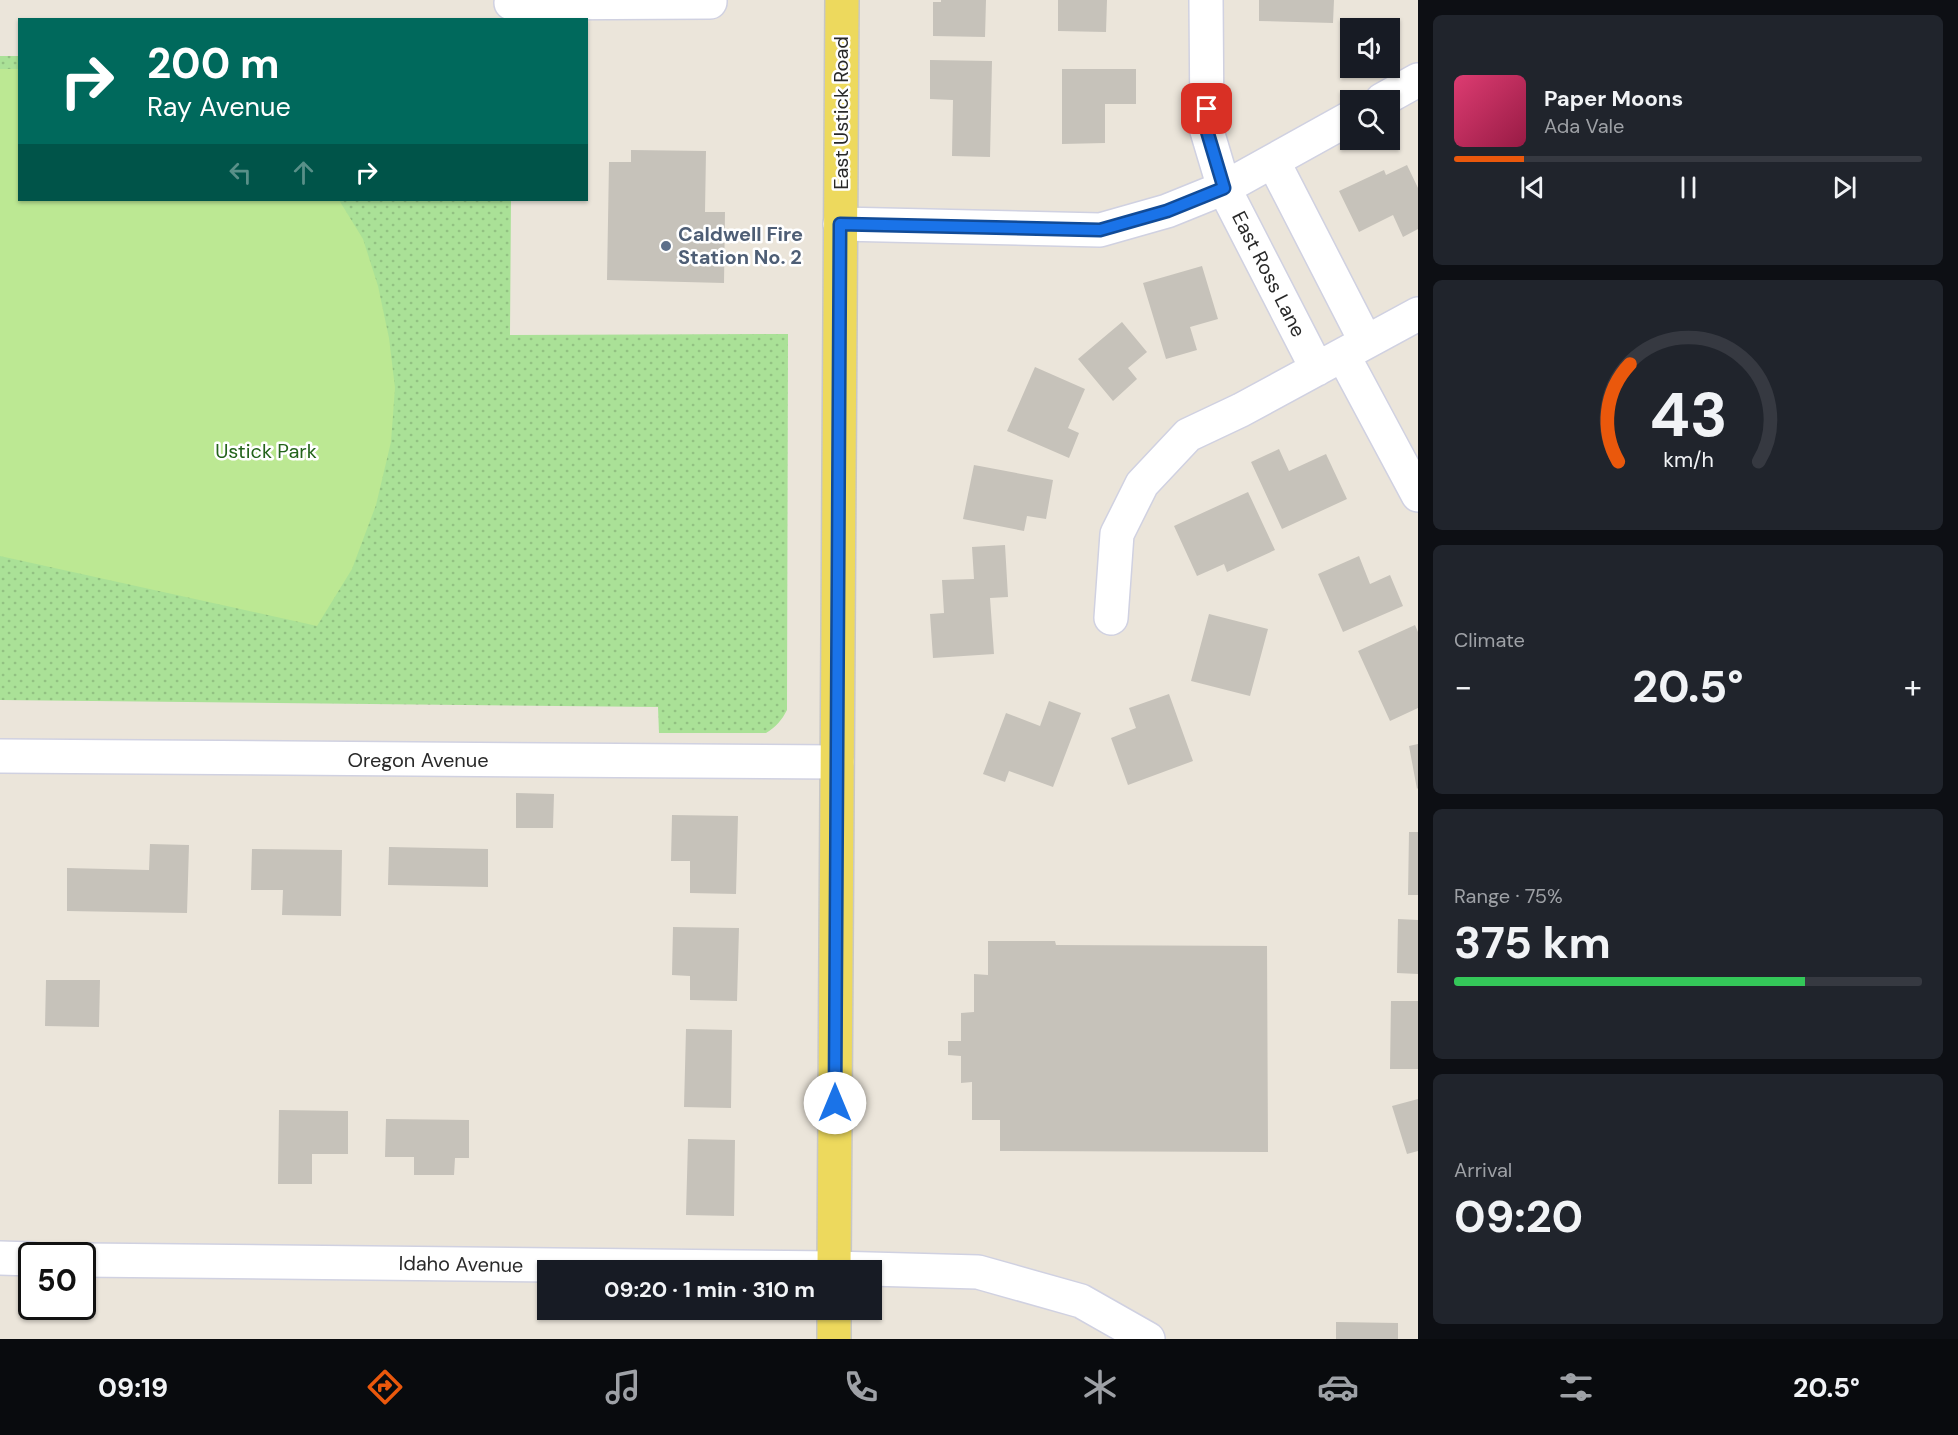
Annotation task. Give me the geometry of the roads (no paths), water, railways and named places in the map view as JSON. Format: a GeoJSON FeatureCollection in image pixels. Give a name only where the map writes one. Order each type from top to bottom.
{"type":"FeatureCollection","features":[{"type":"Feature","properties":{"kind":"main road","name":"East Ustick Road"},"geometry":{"type":"LineString","coordinates":[[834,1260],[842,0]]}},
{"type":"Feature","properties":{"kind":"main road"},"geometry":{"type":"LineString","coordinates":[[834,1320],[834,1339]]}},
{"type":"Feature","properties":{"kind":"street"},"geometry":{"type":"LineString","coordinates":[[511,3],[710,2],[710,0]]}},
{"type":"Feature","properties":{"kind":"street","name":"East Ross Lane"},"geometry":{"type":"LineString","coordinates":[[1206,0],[1207,131],[1224,188],[1340,356],[1418,495]]}},
{"type":"Feature","properties":{"kind":"street"},"geometry":{"type":"LineString","coordinates":[[1400,90],[1418,80]]}},
{"type":"Feature","properties":{"kind":"street"},"geometry":{"type":"LineString","coordinates":[[840,224],[1100,230],[1167,211],[1224,188],[1340,124]]}},
{"type":"Feature","properties":{"kind":"street","name":"East Ross Lane"},"geometry":{"type":"LineString","coordinates":[[1273,161],[1340,356]]}},
{"type":"Feature","properties":{"kind":"street"},"geometry":{"type":"LineString","coordinates":[[1111,618],[1117,534],[1142,484],[1188,435],[1241,410],[1418,314]]}},
{"type":"Feature","properties":{"kind":"street","name":"Oregon Avenue"},"geometry":{"type":"LineString","coordinates":[[0,756],[837,762]]}},
{"type":"Feature","properties":{"kind":"street"},"geometry":{"type":"LineString","coordinates":[[0,1258],[18,1259]]}},
{"type":"Feature","properties":{"kind":"street","name":"Idaho Avenue"},"geometry":{"type":"LineString","coordinates":[[96,1260],[537,1265]]}},
{"type":"Feature","properties":{"kind":"street","name":"Idaho Avenue"},"geometry":{"type":"LineString","coordinates":[[882,1270],[978,1272],[1081,1300],[1148,1339]]}},
{"type":"Feature","properties":{"kind":"place","name":"Caldwell Fire Station No. 2"},"geometry":{"type":"Point","coordinates":[666,246]}},
{"type":"Feature","properties":{"kind":"park label","name":"Ustick Park"},"geometry":{"type":"Point","coordinates":[266,451]}}]}
